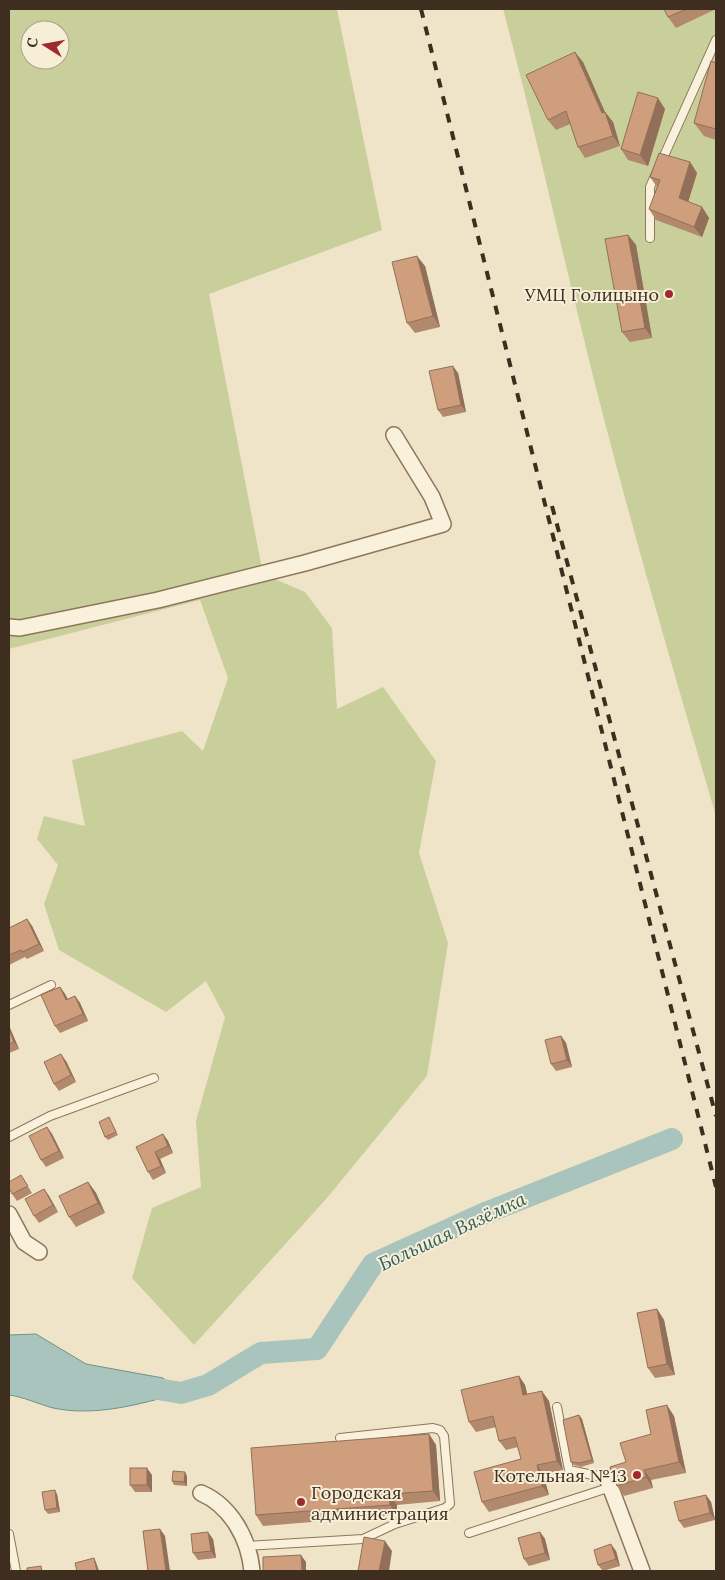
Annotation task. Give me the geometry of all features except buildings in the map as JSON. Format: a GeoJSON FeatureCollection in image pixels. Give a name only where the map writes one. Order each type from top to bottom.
{"type":"FeatureCollection","features":[{"type":"Feature","properties":{"kind":"street"},"geometry":{"type":"LineString","coordinates":[[9,627],[20,628],[158,600],[306,563],[443,524],[432,497],[394,435]]}},
{"type":"Feature","properties":{"kind":"street"},"geometry":{"type":"LineString","coordinates":[[9,1214],[24,1242],[39,1252]]}},
{"type":"Feature","properties":{"kind":"street"},"geometry":{"type":"LineString","coordinates":[[609,1483],[642,1571]]}},
{"type":"Feature","properties":{"kind":"street"},"geometry":{"type":"LineString","coordinates":[[202,1492],[221,1505],[236,1523],[246,1546],[252,1571]]}},
{"type":"Feature","properties":{"kind":"lane"},"geometry":{"type":"LineString","coordinates":[[650,238],[650,187],[716,40]]}},
{"type":"Feature","properties":{"kind":"lane"},"geometry":{"type":"LineString","coordinates":[[9,1005],[52,986]]}},
{"type":"Feature","properties":{"kind":"lane"},"geometry":{"type":"LineString","coordinates":[[9,1137],[50,1116],[154,1078]]}},
{"type":"Feature","properties":{"kind":"lane"},"geometry":{"type":"LineString","coordinates":[[557,1407],[569,1470],[609,1483]]}},
{"type":"Feature","properties":{"kind":"lane"},"geometry":{"type":"LineString","coordinates":[[246,1546],[363,1539],[395,1524],[445,1508],[450,1504],[444,1436],[440,1430],[433,1428],[340,1438]]}},
{"type":"Feature","properties":{"kind":"lane"},"geometry":{"type":"LineString","coordinates":[[469,1533],[609,1483]]}},
{"type":"Feature","properties":{"kind":"lane"},"geometry":{"type":"LineString","coordinates":[[9,1534],[16,1571]]}},
{"type":"Feature","properties":{"kind":"green space"},"geometry":{"type":"Polygon","coordinates":[[[9,9],[337,9],[382,230],[209,294],[263,574],[305,592],[332,628],[337,709],[383,687],[436,761],[419,853],[448,943],[427,1076],[327,1198],[194,1345],[132,1278],[152,1208],[201,1187],[196,1121],[225,1017],[206,981],[166,1012],[59,950],[44,904],[58,865],[37,839],[44,816],[85,826],[72,760],[182,731],[203,751],[228,678],[200,600],[9,649],[9,9]]]}},
{"type":"Feature","properties":{"kind":"green space"},"geometry":{"type":"Polygon","coordinates":[[[503,9],[716,9],[716,816],[662,632],[611,447],[503,9]]]}},
{"type":"Feature","properties":{"kind":"water"},"geometry":{"type":"Polygon","coordinates":[[[36,1334],[86,1364],[163,1378],[181,1393],[118,1408],[85,1411],[53,1408],[9,1395],[9,1335],[36,1334]]]}},
{"type":"Feature","properties":{"kind":"waterway","name":"Большая Вязёмка"},"geometry":{"type":"LineString","coordinates":[[152,1388],[181,1393],[208,1385],[261,1353],[317,1349],[373,1264],[483,1214],[672,1139]]}},
{"type":"Feature","properties":{"kind":"railway"},"geometry":{"type":"LineString","coordinates":[[421,9],[716,1187]]}},
{"type":"Feature","properties":{"kind":"railway"},"geometry":{"type":"LineString","coordinates":[[552,506],[716,1116]]}},
{"type":"Feature","properties":{"kind":"place","name":"УМЦ Голицыно"},"geometry":{"type":"Point","coordinates":[669,294]}},
{"type":"Feature","properties":{"kind":"place","name":"Котельная №13"},"geometry":{"type":"Point","coordinates":[637,1475]}},
{"type":"Feature","properties":{"kind":"place","name":"Городская администрация"},"geometry":{"type":"Point","coordinates":[301,1502]}}]}
